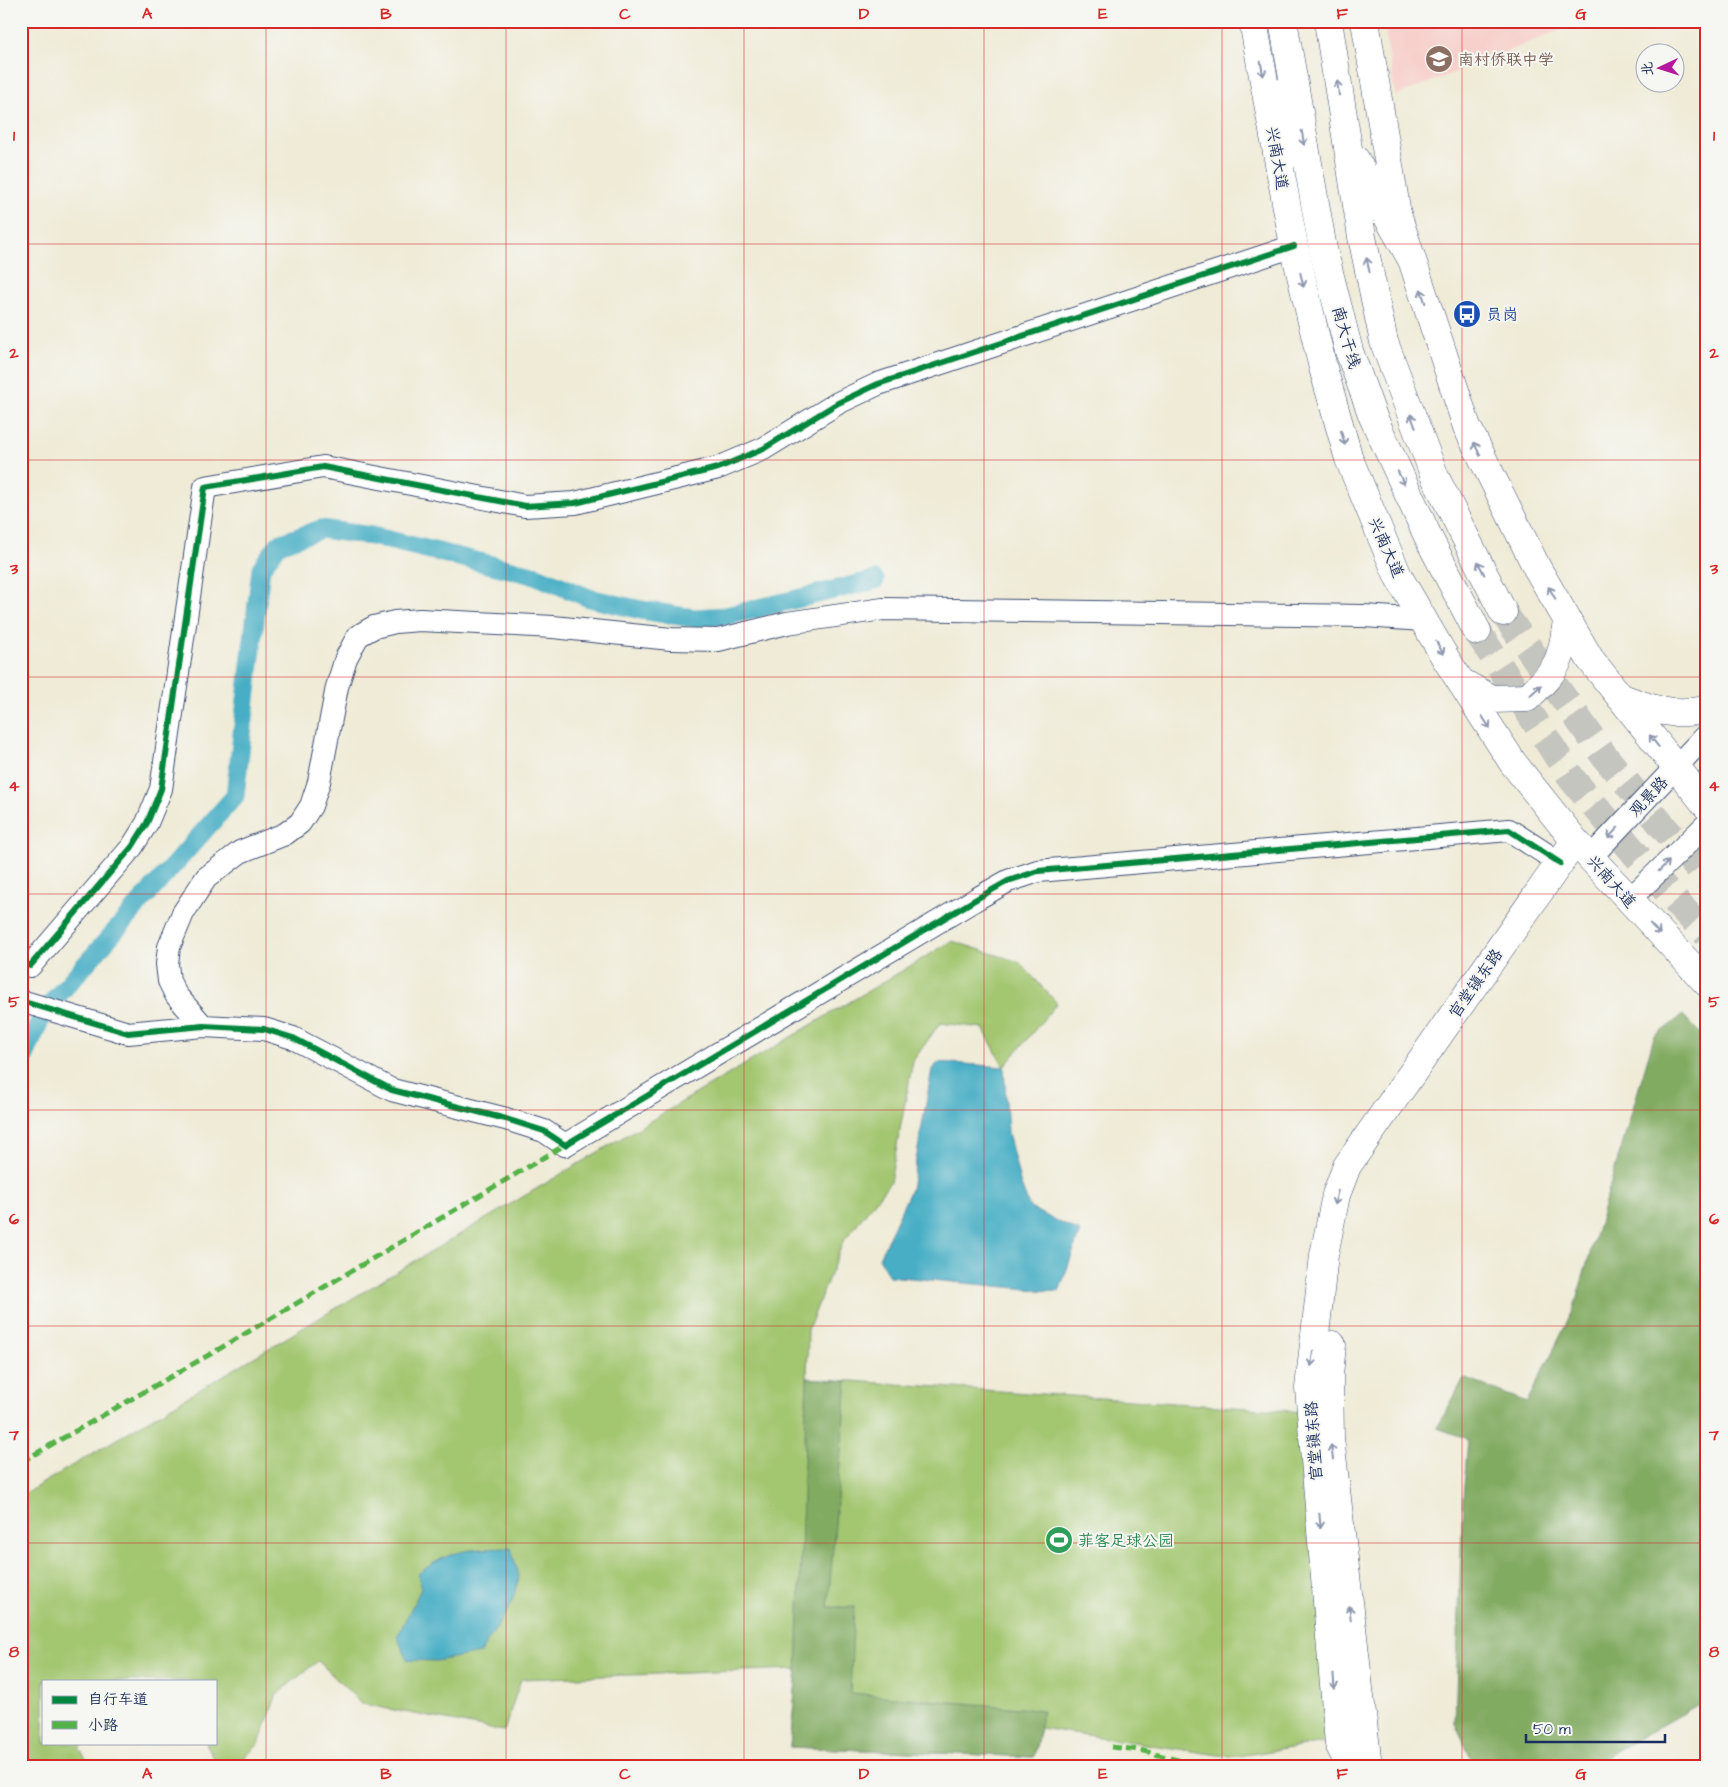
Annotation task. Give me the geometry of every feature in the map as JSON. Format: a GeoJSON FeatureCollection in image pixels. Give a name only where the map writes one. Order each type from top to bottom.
{"type":"FeatureCollection","features":[{"type":"Feature","properties":{"kind":"main road","name":"兴南大道"},"geometry":{"type":"LineString","coordinates":[[1253,21],[1294,246],[1323,368],[1349,459],[1398,576],[1460,681],[1513,763],[1582,849],[1707,983]]}},
{"type":"Feature","properties":{"kind":"main road"},"geometry":{"type":"LineString","coordinates":[[1328,21],[1362,237],[1384,342],[1435,478],[1503,612]]}},
{"type":"Feature","properties":{"kind":"main road"},"geometry":{"type":"LineString","coordinates":[[1365,21],[1397,214],[1467,427],[1506,510],[1590,659],[1707,806]]}},
{"type":"Feature","properties":{"kind":"main road"},"geometry":{"type":"LineString","coordinates":[[1280,170],[1285,29]]}},
{"type":"Feature","properties":{"kind":"main road","name":"南大干线"},"geometry":{"type":"LineString","coordinates":[[1285,29],[1323,248],[1349,351],[1373,417],[1430,541],[1477,631]]}},
{"type":"Feature","properties":{"kind":"main road"},"geometry":{"type":"LineString","coordinates":[[1346,142],[1411,258]]}},
{"type":"Feature","properties":{"kind":"main road"},"geometry":{"type":"LineString","coordinates":[[1460,681],[1492,699],[1527,698],[1551,676],[1564,649],[1567,620]]}},
{"type":"Feature","properties":{"kind":"main road"},"geometry":{"type":"LineString","coordinates":[[1620,697],[1658,712],[1688,713],[1707,710]]}},
{"type":"Feature","properties":{"kind":"main road","name":"官堂镇东路"},"geometry":{"type":"LineString","coordinates":[[1350,1766],[1339,1744],[1309,1388],[1324,1255],[1336,1195],[1347,1166],[1560,863],[1582,849]]}},
{"type":"Feature","properties":{"kind":"main road","name":"官堂镇东路"},"geometry":{"type":"LineString","coordinates":[[1368,1766],[1330,1438],[1329,1375],[1344,1249],[1375,1125]]}},
{"type":"Feature","properties":{"kind":"street"},"geometry":{"type":"LineString","coordinates":[[21,962],[30,966],[132,847],[147,823],[162,789],[205,486],[323,467],[525,506],[575,503],[718,468],[763,450],[838,403],[878,384],[1294,246]]}},
{"type":"Feature","properties":{"kind":"street"},"geometry":{"type":"LineString","coordinates":[[203,1026],[176,995],[169,981],[167,964],[169,947],[183,913],[206,878],[240,852],[285,834],[300,823],[312,806],[319,782],[336,687],[346,658],[358,636],[374,627],[395,622],[420,620],[553,628],[671,639],[718,640],[787,623],[883,609],[1364,616],[1424,620]]}},
{"type":"Feature","properties":{"kind":"street","name":"观景路"},"geometry":{"type":"LineString","coordinates":[[1582,849],[1675,767],[1707,734]]}},
{"type":"Feature","properties":{"kind":"street"},"geometry":{"type":"LineString","coordinates":[[1629,900],[1707,824]]}},
{"type":"Feature","properties":{"kind":"street"},"geometry":{"type":"LineString","coordinates":[[21,1001],[128,1033],[203,1026],[264,1029],[293,1038],[392,1090],[506,1119],[544,1131],[565,1145],[978,898],[1008,881],[1038,871],[1509,830],[1560,863]]}},
{"type":"Feature","properties":{"kind":"shaded area","name":"南村侨联中学"},"geometry":{"type":"Polygon","coordinates":[[[1384,21],[1583,21],[1395,96],[1384,21]]]}},
{"type":"Feature","properties":{"kind":"green space"},"geometry":{"type":"Polygon","coordinates":[[[952,941],[1019,962],[1057,1003],[1004,1067],[983,1028],[940,1023],[913,1061],[890,1182],[843,1242],[808,1330],[807,1378],[1306,1412],[1331,1742],[1231,1757],[1040,1728],[1034,1757],[790,1747],[797,1669],[521,1679],[504,1731],[362,1704],[318,1661],[277,1694],[259,1744],[235,1766],[218,1766],[207,1744],[218,1744],[218,1680],[42,1680],[42,1744],[84,1744],[79,1748],[91,1766],[21,1766],[21,1496],[952,941]]]}},
{"type":"Feature","properties":{"kind":"green space"},"geometry":{"type":"Polygon","coordinates":[[[1683,1015],[1707,1041],[1707,1700],[1590,1766],[1475,1766],[1455,1723],[1463,1498],[1468,1439],[1437,1428],[1464,1378],[1527,1402],[1573,1311],[1654,1037],[1683,1015]]]}},
{"type":"Feature","properties":{"kind":"green space"},"geometry":{"type":"Polygon","coordinates":[[[807,1378],[847,1381],[828,1607],[854,1607],[850,1693],[1043,1710],[1034,1757],[790,1747],[797,1669],[807,1378]]]}},
{"type":"Feature","properties":{"kind":"water"},"geometry":{"type":"Polygon","coordinates":[[[939,1062],[1004,1067],[1008,1132],[1020,1182],[1030,1208],[1080,1232],[1059,1292],[889,1276],[879,1258],[911,1189],[932,1069],[939,1062]]]}},
{"type":"Feature","properties":{"kind":"water"},"geometry":{"type":"Polygon","coordinates":[[[511,1548],[519,1577],[511,1605],[480,1653],[436,1661],[408,1660],[397,1637],[421,1589],[418,1574],[441,1559],[462,1552],[511,1548]]]}},
{"type":"Feature","properties":{"kind":"waterway"},"geometry":{"type":"LineString","coordinates":[[21,1065],[44,1011],[235,796],[261,568],[279,544],[321,529],[372,536],[537,576],[589,598],[641,610],[693,618],[726,616],[875,580]]}},
{"type":"Feature","properties":{"kind":"tunnel"},"geometry":{"type":"LineString","coordinates":[[1503,612],[1605,757],[1707,879]]}},
{"type":"Feature","properties":{"kind":"tunnel"},"geometry":{"type":"LineString","coordinates":[[1477,631],[1572,779],[1677,903],[1707,934]]}},
{"type":"Feature","properties":{"kind":"marked path"},"geometry":{"type":"LineString","coordinates":[[21,1462],[214,1352],[565,1145]]}},
{"type":"Feature","properties":{"kind":"marked path"},"geometry":{"type":"LineString","coordinates":[[1111,1747],[1140,1750],[1200,1766]]}},
{"type":"Feature","properties":{"kind":"cycle path"},"geometry":{"type":"LineString","coordinates":[[21,962],[30,966],[132,847],[147,823],[161,789],[205,487],[323,467],[525,506],[575,503],[718,468],[763,449],[838,403],[878,384],[1294,246]]}},
{"type":"Feature","properties":{"kind":"cycle path"},"geometry":{"type":"LineString","coordinates":[[21,1001],[128,1033],[203,1026],[264,1029],[293,1038],[392,1090],[506,1119],[544,1131],[565,1145],[978,898],[1008,881],[1038,871],[1509,830],[1560,863]]}},
{"type":"Feature","properties":{"kind":"place","name":"南村侨联中学"},"geometry":{"type":"Point","coordinates":[1439,59]}},
{"type":"Feature","properties":{"kind":"place","name":"员岗"},"geometry":{"type":"Point","coordinates":[1467,314]}},
{"type":"Feature","properties":{"kind":"place","name":"菲客足球公园"},"geometry":{"type":"Point","coordinates":[1059,1540]}}]}
